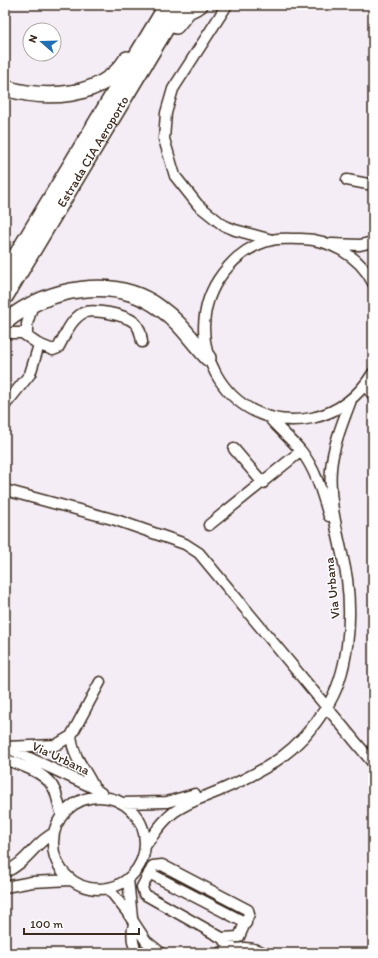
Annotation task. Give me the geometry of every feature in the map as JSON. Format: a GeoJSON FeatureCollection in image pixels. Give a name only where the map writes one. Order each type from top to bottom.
{"type":"FeatureCollection","features":[{"type":"Feature","properties":{"kind":"highway"},"geometry":{"type":"LineString","coordinates":[[5,88],[31,94],[61,95],[82,90],[107,79],[122,67],[160,5]]}},
{"type":"Feature","properties":{"kind":"highway","name":"Estrada CIA Aeroporto"},"geometry":{"type":"LineString","coordinates":[[5,274],[167,5]]}},
{"type":"Feature","properties":{"kind":"highway","name":"Estrada CIA Aeroporto"},"geometry":{"type":"LineString","coordinates":[[5,297],[180,5]]}},
{"type":"Feature","properties":{"kind":"highway"},"geometry":{"type":"LineString","coordinates":[[126,97],[144,78],[183,16],[200,5]]}},
{"type":"Feature","properties":{"kind":"highway"},"geometry":{"type":"LineString","coordinates":[[5,322],[17,312],[33,304],[64,293],[87,288],[116,289],[141,295],[171,316],[184,328],[208,358]]}},
{"type":"Feature","properties":{"kind":"street"},"geometry":{"type":"LineString","coordinates":[[227,5],[173,89],[166,112],[164,139],[175,176],[198,205],[223,225],[272,240],[301,239],[330,244],[360,245],[373,242]]}},
{"type":"Feature","properties":{"kind":"street"},"geometry":{"type":"LineString","coordinates":[[347,180],[373,185]]}},
{"type":"Feature","properties":{"kind":"street"},"geometry":{"type":"LineString","coordinates":[[272,240],[245,252],[228,267],[215,285],[208,299],[204,321],[204,344],[208,358],[226,389],[234,397],[254,411],[270,417],[287,420],[304,419],[332,411],[351,400],[365,385],[373,373]]}},
{"type":"Feature","properties":{"kind":"street"},"geometry":{"type":"LineString","coordinates":[[330,244],[346,253],[360,265],[373,283]]}},
{"type":"Feature","properties":{"kind":"street"},"geometry":{"type":"LineString","coordinates":[[27,336],[27,324],[33,304]]}},
{"type":"Feature","properties":{"kind":"street"},"geometry":{"type":"LineString","coordinates":[[5,333],[16,332],[27,336],[39,345],[54,350],[58,348],[76,318],[84,312],[90,311],[125,317],[134,322],[140,332],[142,342]]}},
{"type":"Feature","properties":{"kind":"street"},"geometry":{"type":"LineString","coordinates":[[5,405],[30,374],[39,345]]}},
{"type":"Feature","properties":{"kind":"street"},"geometry":{"type":"LineString","coordinates":[[365,385],[373,395]]}},
{"type":"Feature","properties":{"kind":"street","name":"Via Urbana"},"geometry":{"type":"LineString","coordinates":[[145,846],[161,824],[174,812],[191,801],[251,777],[281,759],[307,734],[326,706],[341,675],[348,635],[350,612],[346,579],[331,498],[331,468],[336,442],[351,400]]}},
{"type":"Feature","properties":{"kind":"street","name":"Via Urbana"},"geometry":{"type":"LineString","coordinates":[[122,803],[170,801],[220,786],[264,766],[297,741],[326,706],[341,658],[346,609],[343,584],[329,517],[318,480],[301,451],[272,421],[270,417]]}},
{"type":"Feature","properties":{"kind":"street"},"geometry":{"type":"LineString","coordinates":[[234,449],[263,483]]}},
{"type":"Feature","properties":{"kind":"street"},"geometry":{"type":"LineString","coordinates":[[209,525],[301,451]]}},
{"type":"Feature","properties":{"kind":"street"},"geometry":{"type":"LineString","coordinates":[[5,490],[116,520],[192,548],[204,558],[373,763]]}},
{"type":"Feature","properties":{"kind":"street"},"geometry":{"type":"LineString","coordinates":[[5,747],[56,745],[71,736],[100,682]]}},
{"type":"Feature","properties":{"kind":"street"},"geometry":{"type":"LineString","coordinates":[[71,736],[76,758],[89,777],[94,788]]}},
{"type":"Feature","properties":{"kind":"street","name":"Via Urbana"},"geometry":{"type":"LineString","coordinates":[[5,747],[94,788],[101,793],[103,797]]}},
{"type":"Feature","properties":{"kind":"street"},"geometry":{"type":"LineString","coordinates":[[5,759],[41,775],[48,780],[55,792],[62,815]]}},
{"type":"Feature","properties":{"kind":"street"},"geometry":{"type":"LineString","coordinates":[[103,797],[122,803],[130,809],[140,821],[145,846],[140,864],[128,879],[119,885],[95,889],[82,886],[71,880],[62,870],[56,859],[53,846],[54,833],[62,815],[73,805],[88,798],[103,797]]}},
{"type":"Feature","properties":{"kind":"street"},"geometry":{"type":"LineString","coordinates":[[170,801],[174,812]]}},
{"type":"Feature","properties":{"kind":"street"},"geometry":{"type":"LineString","coordinates":[[5,872],[22,862],[44,839],[54,833]]}},
{"type":"Feature","properties":{"kind":"street"},"geometry":{"type":"LineString","coordinates":[[222,938],[239,937],[246,923],[149,873],[142,887],[144,894],[222,938],[234,949]]}},
{"type":"Feature","properties":{"kind":"street"},"geometry":{"type":"LineString","coordinates":[[128,879],[133,922],[132,941],[137,953]]}},
{"type":"Feature","properties":{"kind":"street"},"geometry":{"type":"LineString","coordinates":[[5,887],[32,882],[71,880]]}},
{"type":"Feature","properties":{"kind":"street"},"geometry":{"type":"LineString","coordinates":[[108,888],[146,941],[161,953]]}},
{"type":"Feature","properties":{"kind":"street"},"geometry":{"type":"LineString","coordinates":[[220,953],[242,947],[254,949],[264,953]]}}]}
